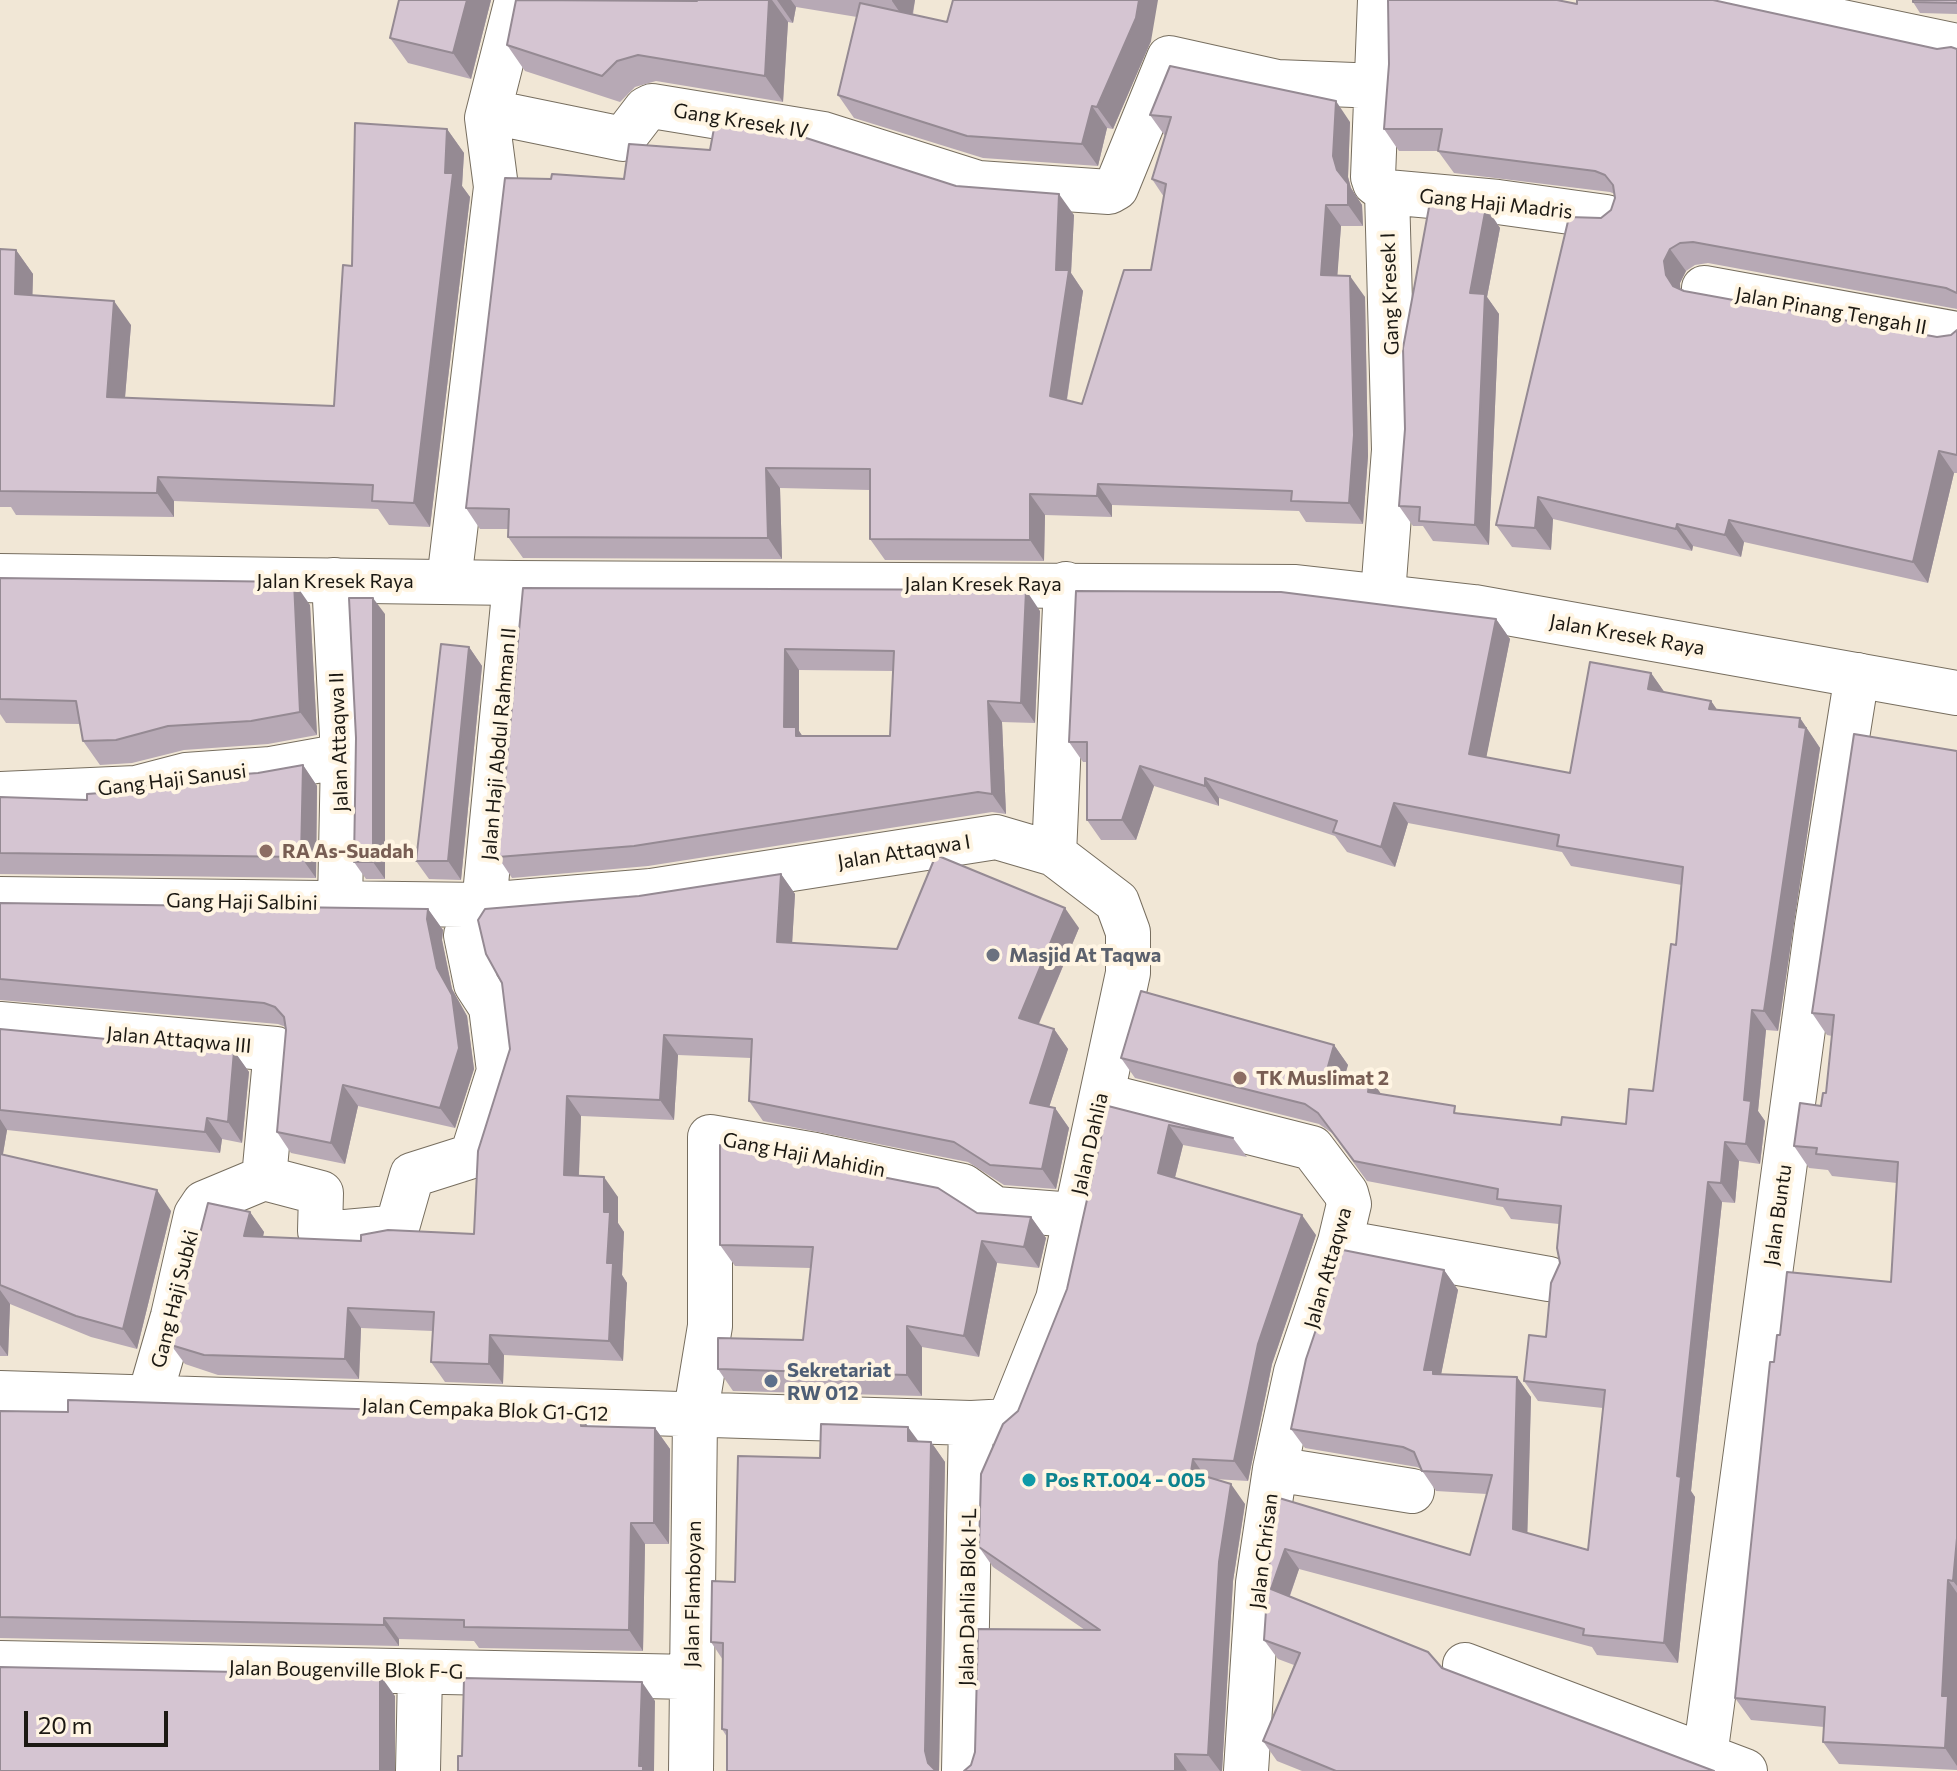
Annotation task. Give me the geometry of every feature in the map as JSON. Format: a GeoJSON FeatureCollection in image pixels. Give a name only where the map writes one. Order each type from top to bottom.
{"type":"FeatureCollection","features":[{"type":"Feature","properties":{"kind":"street"},"geometry":{"type":"LineString","coordinates":[[449,581],[496,187],[487,118],[517,0]]}},
{"type":"Feature","properties":{"kind":"street","name":"Gang Kresek I"},"geometry":{"type":"LineString","coordinates":[[1380,0],[1373,177],[1375,183],[1387,192],[1394,450],[1383,594]]}},
{"type":"Feature","properties":{"kind":"street"},"geometry":{"type":"LineString","coordinates":[[1737,0],[1957,46]]}},
{"type":"Feature","properties":{"kind":"street","name":"Gang Kresek IV"},"geometry":{"type":"LineString","coordinates":[[487,118],[511,116],[623,139],[646,109],[652,106],[823,134],[978,183],[1109,192],[1116,188],[1169,58],[1277,82],[1379,86]]}},
{"type":"Feature","properties":{"kind":"street","name":"Gang Haji Madris"},"geometry":{"type":"LineString","coordinates":[[1387,192],[1498,202],[1606,217]]}},
{"type":"Feature","properties":{"kind":"street","name":"Jalan Pinang Tengah II"},"geometry":{"type":"LineString","coordinates":[[1704,288],[1957,334]]}},
{"type":"Feature","properties":{"kind":"street","name":"Jalan Kresek Raya"},"geometry":{"type":"LineString","coordinates":[[0,576],[515,583],[1296,587],[1383,594],[1957,693]]}},
{"type":"Feature","properties":{"kind":"street","name":"Jalan Attaqwa II"},"geometry":{"type":"LineString","coordinates":[[334,580],[343,756],[340,903]]}},
{"type":"Feature","properties":{"kind":"street","name":"Jalan Haji Abdul Rahman II"},"geometry":{"type":"LineString","coordinates":[[484,905],[515,583]]}},
{"type":"Feature","properties":{"kind":"street"},"geometry":{"type":"LineString","coordinates":[[1054,854],[1066,584]]}},
{"type":"Feature","properties":{"kind":"street","name":"Jalan Buntu"},"geometry":{"type":"LineString","coordinates":[[1725,1764],[1817,925],[1857,675]]}},
{"type":"Feature","properties":{"kind":"street","name":"Gang Haji Sanusi"},"geometry":{"type":"LineString","coordinates":[[0,794],[136,788],[186,775],[271,769],[343,756]]}},
{"type":"Feature","properties":{"kind":"street","name":"Jalan Attaqwa I"},"geometry":{"type":"LineString","coordinates":[[484,905],[651,891],[996,837],[1054,854]]}},
{"type":"Feature","properties":{"kind":"street","name":"Jalan Dahlia"},"geometry":{"type":"LineString","coordinates":[[971,1423],[1009,1421],[1058,1299],[1128,973],[1128,932],[1117,902],[1054,854]]}},
{"type":"Feature","properties":{"kind":"street","name":"Gang Haji Salbini"},"geometry":{"type":"LineString","coordinates":[[0,899],[484,905]]}},
{"type":"Feature","properties":{"kind":"street"},"geometry":{"type":"LineString","coordinates":[[264,1178],[321,1193],[320,1231],[323,1234],[390,1228],[398,1224],[412,1175],[472,1156],[499,1071],[491,1007],[476,984],[466,942],[467,930],[484,905]]}},
{"type":"Feature","properties":{"kind":"street","name":"Jalan Attaqwa III"},"geometry":{"type":"LineString","coordinates":[[0,1024],[276,1049],[264,1178]]}},
{"type":"Feature","properties":{"kind":"street","name":"Jalan Attaqwa"},"geometry":{"type":"LineString","coordinates":[[1102,1095],[1312,1148],[1346,1193],[1349,1204],[1340,1242],[1296,1372],[1275,1469]]}},
{"type":"Feature","properties":{"kind":"street","name":"Gang Haji Mahidin"},"geometry":{"type":"LineString","coordinates":[[695,1417],[710,1326],[710,1137],[963,1186],[995,1209],[1074,1215]]}},
{"type":"Feature","properties":{"kind":"street","name":"Gang Haji Subki"},"geometry":{"type":"LineString","coordinates":[[149,1399],[200,1207],[264,1178]]}},
{"type":"Feature","properties":{"kind":"street"},"geometry":{"type":"LineString","coordinates":[[1340,1242],[1549,1279]]}},
{"type":"Feature","properties":{"kind":"street","name":"Jalan Cempaka Blok G1-G12"},"geometry":{"type":"LineString","coordinates":[[0,1393],[695,1417],[971,1423]]}},
{"type":"Feature","properties":{"kind":"street","name":"Jalan Flamboyan"},"geometry":{"type":"LineString","coordinates":[[691,1771],[695,1417]]}},
{"type":"Feature","properties":{"kind":"street","name":"Jalan Dahlia Blok I-L"},"geometry":{"type":"LineString","coordinates":[[964,1771],[971,1423]]}},
{"type":"Feature","properties":{"kind":"street","name":"Jalan Chrisan"},"geometry":{"type":"LineString","coordinates":[[1246,1771],[1258,1583],[1275,1469],[1412,1491]]}},
{"type":"Feature","properties":{"kind":"street","name":"Jalan Bougenville Blok F-G"},"geometry":{"type":"LineString","coordinates":[[0,1663],[692,1677]]}},
{"type":"Feature","properties":{"kind":"street"},"geometry":{"type":"LineString","coordinates":[[1465,1665],[1725,1764]]}},
{"type":"Feature","properties":{"kind":"street"},"geometry":{"type":"LineString","coordinates":[[418,1771],[420,1672]]}},
{"type":"Feature","properties":{"kind":"building"},"geometry":{"type":"Polygon","coordinates":[[[399,0],[467,0],[453,53],[390,38],[399,0]]]}},
{"type":"Feature","properties":{"kind":"building"},"geometry":{"type":"Polygon","coordinates":[[[516,0],[769,0],[765,76],[638,55],[617,61],[602,76],[507,45],[516,0]]]}},
{"type":"Feature","properties":{"kind":"building"},"geometry":{"type":"Polygon","coordinates":[[[953,0],[1139,0],[1136,18],[1097,107],[1092,106],[1082,144],[967,136],[838,95],[860,3],[947,22],[953,0]]]}},
{"type":"Feature","properties":{"kind":"building"},"geometry":{"type":"Polygon","coordinates":[[[1388,0],[1557,0],[1577,4],[1577,0],[1713,0],[1937,49],[1957,49],[1957,293],[1946,288],[1693,242],[1680,243],[1670,249],[1664,261],[1666,275],[1673,286],[1684,291],[1937,337],[1951,335],[1957,330],[1957,455],[1939,451],[1913,562],[1729,520],[1725,535],[1677,524],[1676,529],[1538,497],[1535,528],[1496,525],[1569,217],[1601,218],[1611,210],[1615,198],[1613,185],[1605,175],[1595,171],[1438,151],[1442,129],[1384,129],[1389,64],[1388,0]]]}},
{"type":"Feature","properties":{"kind":"building"},"geometry":{"type":"Polygon","coordinates":[[[1957,0],[1957,3],[1913,2],[1957,0]]]}},
{"type":"Feature","properties":{"kind":"building"},"geometry":{"type":"Polygon","coordinates":[[[1170,66],[1336,101],[1333,156],[1337,170],[1348,184],[1348,205],[1326,205],[1321,275],[1350,276],[1354,435],[1349,503],[1291,501],[1292,491],[1098,484],[1097,496],[1030,494],[1030,540],[870,539],[870,469],[766,468],[768,538],[508,537],[509,509],[466,508],[505,178],[551,179],[552,174],[624,179],[629,144],[710,150],[715,123],[803,137],[956,186],[1059,194],[1056,270],[1069,270],[1050,396],[1082,404],[1124,270],[1151,270],[1166,184],[1152,179],[1171,117],[1150,115],[1170,66]]]}},
{"type":"Feature","properties":{"kind":"building"},"geometry":{"type":"Polygon","coordinates":[[[355,123],[447,129],[445,173],[453,173],[414,503],[372,501],[373,485],[158,477],[157,493],[0,491],[0,249],[16,250],[15,294],[114,301],[107,397],[334,406],[343,265],[352,266],[355,123]]]}},
{"type":"Feature","properties":{"kind":"building"},"geometry":{"type":"Polygon","coordinates":[[[1430,202],[1486,207],[1470,293],[1485,294],[1475,525],[1419,521],[1420,507],[1399,506],[1405,429],[1403,348],[1430,202]]]}},
{"type":"Feature","properties":{"kind":"building"},"geometry":{"type":"Polygon","coordinates":[[[0,578],[294,582],[300,712],[251,721],[168,726],[116,740],[83,741],[76,701],[0,699],[0,578]]]}},
{"type":"Feature","properties":{"kind":"building"},"geometry":{"type":"Polygon","coordinates":[[[523,588],[1026,590],[1021,703],[988,701],[992,794],[978,792],[634,846],[498,857],[523,588]],[[785,649],[784,727],[796,727],[796,736],[890,736],[894,651],[785,649]]]}},
{"type":"Feature","properties":{"kind":"building"},"geometry":{"type":"Polygon","coordinates":[[[1076,591],[1281,592],[1496,619],[1469,754],[1570,773],[1590,662],[1651,673],[1648,689],[1711,701],[1709,709],[1800,718],[1799,727],[1806,728],[1764,1011],[1752,1010],[1744,1100],[1751,1101],[1746,1144],[1725,1142],[1721,1183],[1708,1182],[1677,1476],[1681,1477],[1664,1643],[1583,1635],[1584,1629],[1285,1549],[1271,1589],[1428,1652],[1442,1668],[1714,1771],[1336,1771],[1263,1741],[1300,1653],[1264,1640],[1269,1566],[1279,1498],[1470,1555],[1492,1475],[1422,1471],[1414,1452],[1403,1447],[1291,1429],[1306,1359],[1343,1250],[1444,1270],[1424,1370],[1433,1370],[1433,1374],[1517,1377],[1513,1529],[1588,1550],[1605,1390],[1524,1381],[1529,1335],[1546,1337],[1551,1283],[1560,1263],[1557,1248],[1561,1206],[1497,1199],[1498,1189],[1354,1161],[1318,1113],[1305,1104],[1121,1058],[1141,991],[1334,1045],[1327,1070],[1370,1078],[1368,1092],[1455,1106],[1454,1113],[1561,1125],[1562,1117],[1626,1124],[1629,1089],[1653,1091],[1671,944],[1676,945],[1683,867],[1557,846],[1559,835],[1394,803],[1381,847],[1333,832],[1337,821],[1205,778],[1205,786],[1140,766],[1122,820],[1087,820],[1087,742],[1069,742],[1076,591]]]}},
{"type":"Feature","properties":{"kind":"building"},"geometry":{"type":"Polygon","coordinates":[[[349,598],[373,598],[373,862],[354,862],[356,738],[349,598]]]}},
{"type":"Feature","properties":{"kind":"building"},"geometry":{"type":"Polygon","coordinates":[[[441,644],[469,647],[448,861],[416,861],[441,644]]]}},
{"type":"Feature","properties":{"kind":"building"},"geometry":{"type":"Polygon","coordinates":[[[1854,734],[1957,751],[1957,1538],[1953,1581],[1948,1580],[1942,1696],[1948,1696],[1945,1748],[1823,1742],[1825,1707],[1735,1698],[1770,1362],[1774,1362],[1777,1335],[1780,1335],[1787,1272],[1891,1282],[1898,1162],[1816,1154],[1817,1148],[1794,1146],[1800,1103],[1821,1106],[1823,1093],[1826,1093],[1834,1015],[1812,1013],[1854,734]]]}},
{"type":"Feature","properties":{"kind":"building"},"geometry":{"type":"Polygon","coordinates":[[[303,765],[301,857],[0,853],[0,797],[87,800],[87,794],[127,791],[175,779],[258,773],[303,765]]]}},
{"type":"Feature","properties":{"kind":"building"},"geometry":{"type":"Polygon","coordinates":[[[936,855],[1065,908],[1019,1018],[1054,1029],[1030,1103],[1055,1108],[1042,1169],[990,1165],[954,1142],[749,1101],[752,1039],[664,1035],[660,1100],[567,1096],[564,1175],[604,1177],[604,1212],[610,1212],[607,1263],[613,1263],[609,1341],[490,1335],[489,1364],[431,1362],[434,1312],[348,1308],[345,1359],[204,1355],[171,1345],[208,1203],[250,1212],[244,1236],[361,1241],[361,1235],[388,1230],[474,1234],[478,1151],[510,1049],[502,983],[486,954],[478,920],[485,909],[639,896],[781,874],[777,942],[897,949],[936,855]]]}},
{"type":"Feature","properties":{"kind":"building"},"geometry":{"type":"Polygon","coordinates":[[[0,903],[428,909],[427,919],[437,968],[452,995],[459,1048],[440,1108],[343,1085],[331,1143],[277,1132],[286,1030],[284,1017],[275,1007],[264,1003],[0,979],[0,903]]]}},
{"type":"Feature","properties":{"kind":"building"},"geometry":{"type":"Polygon","coordinates":[[[0,1029],[234,1051],[228,1122],[207,1118],[205,1132],[0,1110],[0,1029]]]}},
{"type":"Feature","properties":{"kind":"building"},"geometry":{"type":"Polygon","coordinates":[[[1108,1106],[1233,1138],[1169,1125],[1158,1173],[1302,1215],[1258,1344],[1234,1461],[1193,1459],[1191,1472],[1231,1484],[1219,1562],[1208,1755],[1175,1754],[1175,1771],[964,1771],[971,1765],[975,1752],[978,1629],[1100,1630],[979,1547],[981,1474],[1003,1424],[1018,1411],[1067,1289],[1108,1106]]]}},
{"type":"Feature","properties":{"kind":"building"},"geometry":{"type":"Polygon","coordinates":[[[720,1145],[938,1188],[977,1213],[1031,1217],[1024,1247],[982,1241],[964,1336],[907,1326],[907,1375],[718,1369],[718,1338],[803,1340],[813,1247],[720,1245],[720,1145]]]}},
{"type":"Feature","properties":{"kind":"building"},"geometry":{"type":"Polygon","coordinates":[[[0,1154],[157,1190],[123,1329],[76,1316],[0,1285],[0,1154]]]}},
{"type":"Feature","properties":{"kind":"building"},"geometry":{"type":"Polygon","coordinates":[[[68,1400],[581,1416],[581,1426],[655,1428],[654,1523],[631,1523],[629,1630],[464,1627],[464,1620],[384,1618],[384,1625],[0,1617],[0,1411],[68,1412],[68,1400]]]}},
{"type":"Feature","properties":{"kind":"building"},"geometry":{"type":"Polygon","coordinates":[[[821,1424],[908,1427],[908,1441],[931,1442],[925,1751],[928,1763],[936,1771],[727,1771],[727,1730],[722,1729],[723,1643],[711,1642],[712,1581],[735,1582],[738,1456],[820,1458],[821,1424]]]}},
{"type":"Feature","properties":{"kind":"building"},"geometry":{"type":"Polygon","coordinates":[[[0,1667],[380,1675],[380,1771],[0,1771],[0,1667]]]}},
{"type":"Feature","properties":{"kind":"building"},"geometry":{"type":"Polygon","coordinates":[[[464,1678],[642,1682],[639,1766],[643,1766],[643,1771],[458,1771],[458,1756],[462,1756],[464,1678]]]}},
{"type":"Feature","properties":{"kind":"place","name":"RA As-Suadah"},"geometry":{"type":"Point","coordinates":[266,851]}},
{"type":"Feature","properties":{"kind":"place","name":"Masjid At Taqwa"},"geometry":{"type":"Point","coordinates":[993,955]}},
{"type":"Feature","properties":{"kind":"place","name":"TK Muslimat 2"},"geometry":{"type":"Point","coordinates":[1240,1078]}},
{"type":"Feature","properties":{"kind":"place","name":"Sekretariat RW 012"},"geometry":{"type":"Point","coordinates":[771,1381]}},
{"type":"Feature","properties":{"kind":"place","name":"Pos RT.004 - 005"},"geometry":{"type":"Point","coordinates":[1029,1480]}}]}
